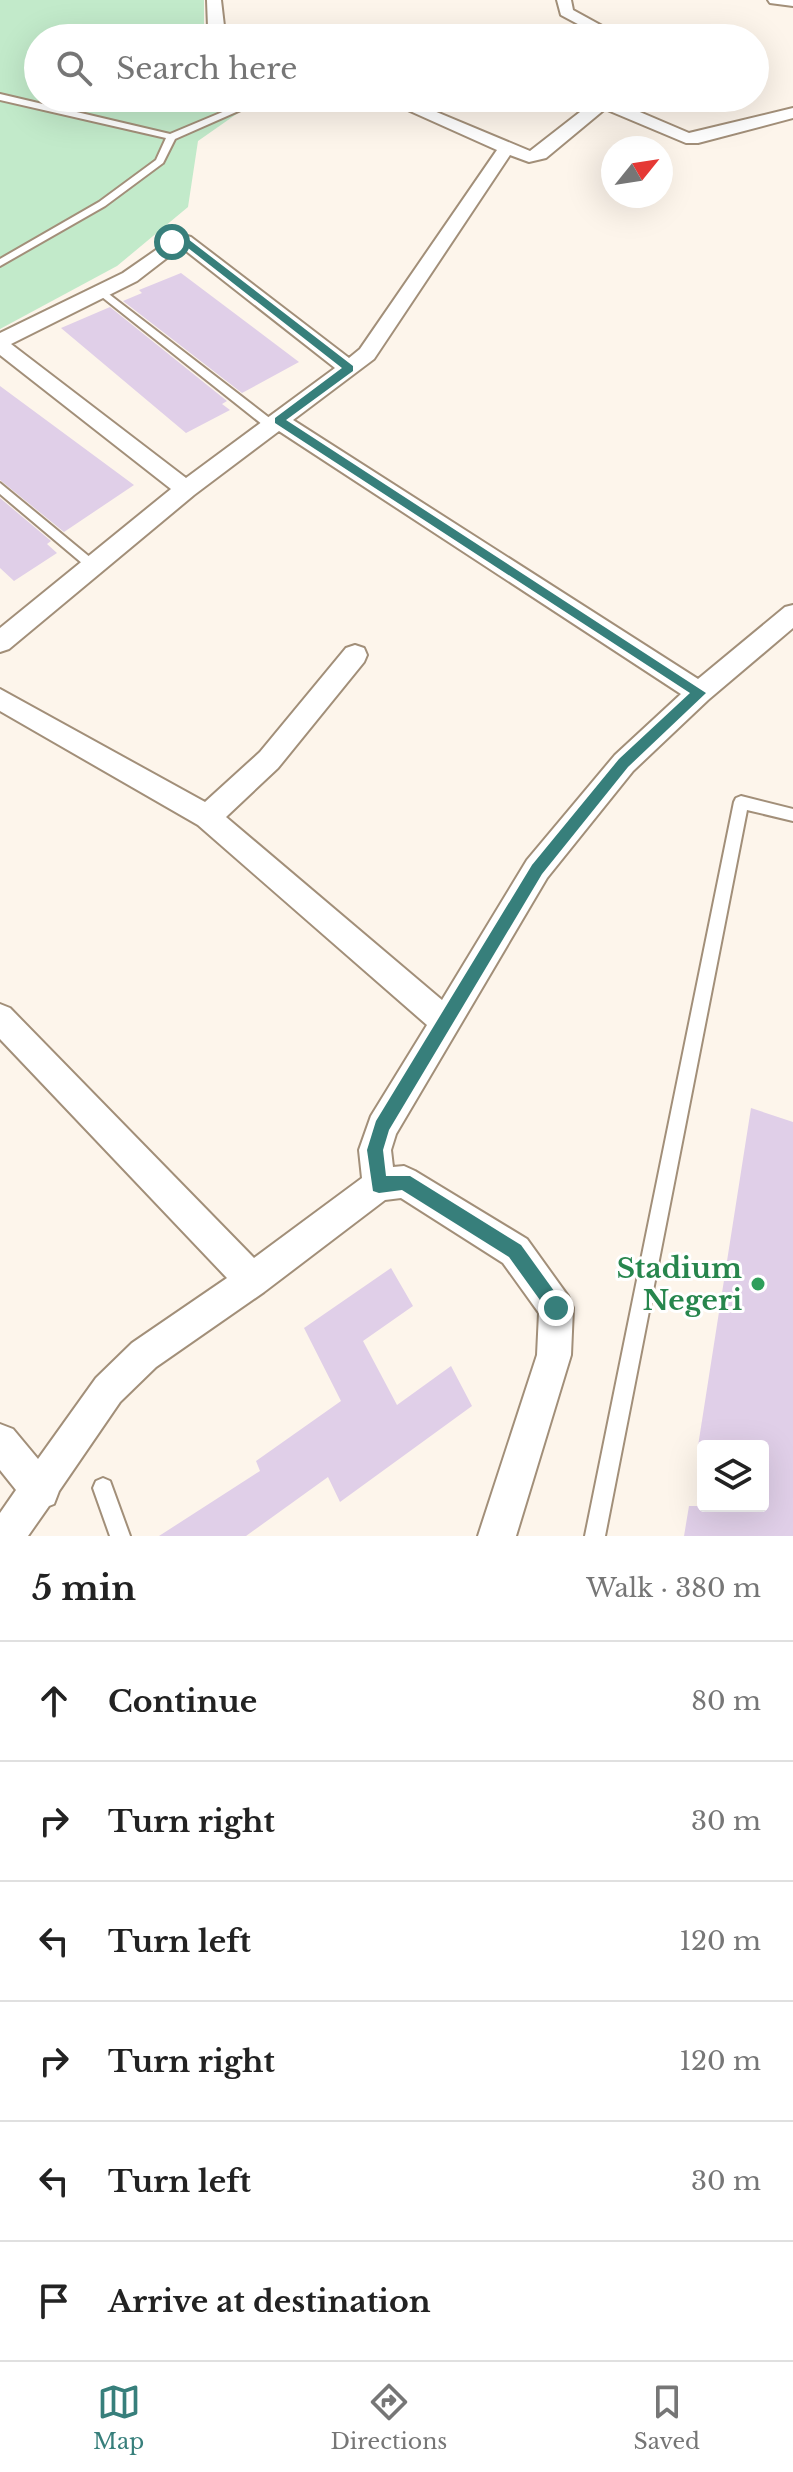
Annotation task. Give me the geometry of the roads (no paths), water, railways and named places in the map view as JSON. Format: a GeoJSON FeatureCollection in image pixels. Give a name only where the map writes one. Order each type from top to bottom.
{"type":"FeatureCollection","features":[{"type":"Feature","properties":{"kind":"street"},"geometry":{"type":"LineString","coordinates":[[214,0],[216,24]]}},
{"type":"Feature","properties":{"kind":"street"},"geometry":{"type":"LineString","coordinates":[[564,0],[566,12],[587,24]]}},
{"type":"Feature","properties":{"kind":"street"},"geometry":{"type":"LineString","coordinates":[[775,0],[793,2]]}},
{"type":"Feature","properties":{"kind":"street"},"geometry":{"type":"LineString","coordinates":[[426,112],[529,157],[540,154],[591,112]]}},
{"type":"Feature","properties":{"kind":"street"},"geometry":{"type":"LineString","coordinates":[[631,112],[686,138],[698,138],[793,113]]}},
{"type":"Feature","properties":{"kind":"street"},"geometry":{"type":"LineString","coordinates":[[1,638],[186,489],[367,354],[506,149]]}},
{"type":"Feature","properties":{"kind":"street"},"geometry":{"type":"LineString","coordinates":[[186,489],[0,343],[130,277],[172,242],[185,241],[349,368]]}},
{"type":"Feature","properties":{"kind":"street"},"geometry":{"type":"LineString","coordinates":[[276,423],[699,693]]}},
{"type":"Feature","properties":{"kind":"street"},"geometry":{"type":"LineString","coordinates":[[379,1185],[375,1150],[382,1127],[537,869],[624,763],[699,693],[793,614]]}},
{"type":"Feature","properties":{"kind":"street"},"geometry":{"type":"LineString","coordinates":[[207,817],[269,760],[355,655]]}},
{"type":"Feature","properties":{"kind":"street"},"geometry":{"type":"LineString","coordinates":[[0,699],[207,817],[446,1022]]}},
{"type":"Feature","properties":{"kind":"street"},"geometry":{"type":"LineString","coordinates":[[0,1018],[252,1280]]}},
{"type":"Feature","properties":{"kind":"street"},"geometry":{"type":"LineString","coordinates":[[6,1536],[41,1491],[108,1390],[144,1355],[252,1280],[379,1185],[404,1182],[515,1251],[556,1308],[554,1355],[497,1536]]}},
{"type":"Feature","properties":{"kind":"street"},"geometry":{"type":"LineString","coordinates":[[0,1442],[41,1491]]}},
{"type":"Feature","properties":{"kind":"lane"},"geometry":{"type":"LineString","coordinates":[[0,97],[24,103]]}},
{"type":"Feature","properties":{"kind":"lane"},"geometry":{"type":"LineString","coordinates":[[64,112],[171,137],[231,112]]}},
{"type":"Feature","properties":{"kind":"lane"},"geometry":{"type":"LineString","coordinates":[[0,263],[126,187],[160,161],[171,137]]}},
{"type":"Feature","properties":{"kind":"lane"},"geometry":{"type":"LineString","coordinates":[[101,291],[276,423]]}},
{"type":"Feature","properties":{"kind":"lane"},"geometry":{"type":"LineString","coordinates":[[0,487],[93,566]]}},
{"type":"Feature","properties":{"kind":"lane"},"geometry":{"type":"LineString","coordinates":[[595,1536],[741,802],[793,815]]}},
{"type":"Feature","properties":{"kind":"lane"},"geometry":{"type":"LineString","coordinates":[[103,1488],[120,1536]]}},
{"type":"Feature","properties":{"kind":"place","name":"Stadium Negeri"},"geometry":{"type":"Point","coordinates":[758,1284]}}]}
